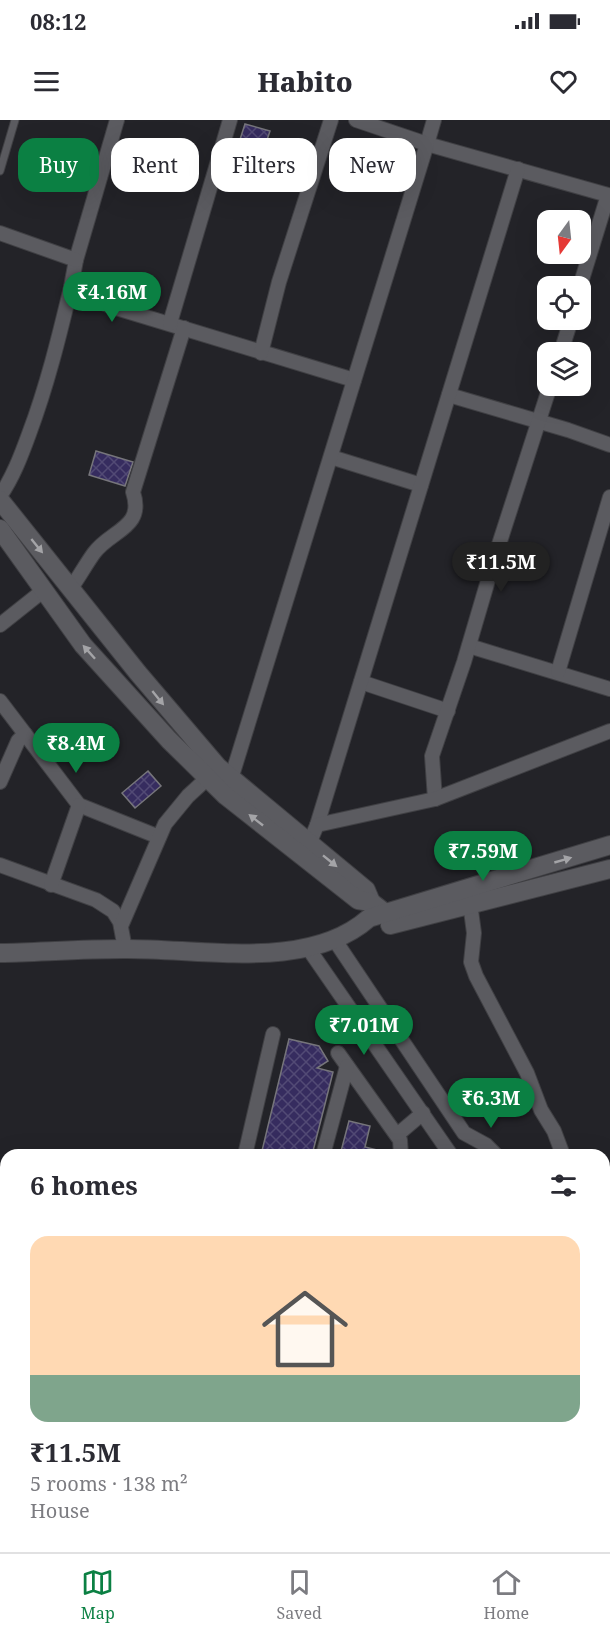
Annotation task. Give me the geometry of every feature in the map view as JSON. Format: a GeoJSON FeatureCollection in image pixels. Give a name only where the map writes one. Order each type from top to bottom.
{"type":"FeatureCollection","features":[{"type":"Feature","properties":{"kind":"street"},"geometry":{"type":"LineString","coordinates":[[117,120],[76,260],[42,398],[15,471],[0,498],[219,774],[226,796],[357,900],[371,902],[392,918],[470,903],[610,869]]}},
{"type":"Feature","properties":{"kind":"street"},"geometry":{"type":"LineString","coordinates":[[170,323],[230,120]]}},
{"type":"Feature","properties":{"kind":"street"},"geometry":{"type":"LineString","coordinates":[[261,353],[279,282],[293,245],[331,120]]}},
{"type":"Feature","properties":{"kind":"street"},"geometry":{"type":"LineString","coordinates":[[356,120],[427,144],[608,195],[583,276]]}},
{"type":"Feature","properties":{"kind":"street"},"geometry":{"type":"LineString","coordinates":[[121,926],[165,824],[188,796],[219,774],[312,519],[434,120]]}},
{"type":"Feature","properties":{"kind":"street"},"geometry":{"type":"LineString","coordinates":[[309,844],[317,825],[518,168]]}},
{"type":"Feature","properties":{"kind":"street"},"geometry":{"type":"LineString","coordinates":[[1,236],[76,260]]}},
{"type":"Feature","properties":{"kind":"street"},"geometry":{"type":"LineString","coordinates":[[71,287],[87,297],[113,307],[354,380]]}},
{"type":"Feature","properties":{"kind":"street"},"geometry":{"type":"LineString","coordinates":[[71,588],[96,551],[133,519],[137,503],[133,492],[184,328]]}},
{"type":"Feature","properties":{"kind":"street"},"geometry":{"type":"LineString","coordinates":[[449,395],[568,430],[610,445]]}},
{"type":"Feature","properties":{"kind":"street"},"geometry":{"type":"LineString","coordinates":[[435,799],[432,756],[547,396]]}},
{"type":"Feature","properties":{"kind":"street"},"geometry":{"type":"LineString","coordinates":[[331,457],[421,485]]}},
{"type":"Feature","properties":{"kind":"street"},"geometry":{"type":"LineString","coordinates":[[558,672],[610,496]]}},
{"type":"Feature","properties":{"kind":"street"},"geometry":{"type":"LineString","coordinates":[[0,529],[83,645],[169,740],[219,774],[309,844],[366,890],[371,902]]}},
{"type":"Feature","properties":{"kind":"street"},"geometry":{"type":"LineString","coordinates":[[0,625],[44,590]]}},
{"type":"Feature","properties":{"kind":"street"},"geometry":{"type":"LineString","coordinates":[[469,646],[610,688]]}},
{"type":"Feature","properties":{"kind":"street"},"geometry":{"type":"LineString","coordinates":[[361,681],[448,711]]}},
{"type":"Feature","properties":{"kind":"street"},"geometry":{"type":"LineString","coordinates":[[0,701],[79,805],[159,837]]}},
{"type":"Feature","properties":{"kind":"street"},"geometry":{"type":"LineString","coordinates":[[317,825],[435,799],[610,731]]}},
{"type":"Feature","properties":{"kind":"street"},"geometry":{"type":"LineString","coordinates":[[0,782],[18,741],[25,734]]}},
{"type":"Feature","properties":{"kind":"street"},"geometry":{"type":"LineString","coordinates":[[51,885],[79,805]]}},
{"type":"Feature","properties":{"kind":"street"},"geometry":{"type":"LineString","coordinates":[[0,953],[125,949],[247,954],[309,948],[359,927],[374,930],[392,918],[610,845]]}},
{"type":"Feature","properties":{"kind":"street"},"geometry":{"type":"LineString","coordinates":[[0,864],[96,900],[113,911],[121,926],[125,949]]}},
{"type":"Feature","properties":{"kind":"street"},"geometry":{"type":"LineString","coordinates":[[470,903],[474,933],[471,962],[476,976],[526,1073],[560,1149]]}},
{"type":"Feature","properties":{"kind":"street"},"geometry":{"type":"LineString","coordinates":[[334,939],[464,1133],[490,1149]]}},
{"type":"Feature","properties":{"kind":"street"},"geometry":{"type":"LineString","coordinates":[[309,948],[447,1149]]}},
{"type":"Feature","properties":{"kind":"street"},"geometry":{"type":"LineString","coordinates":[[245,1149],[273,1034]]}},
{"type":"Feature","properties":{"kind":"street"},"geometry":{"type":"LineString","coordinates":[[338,1053],[397,1135],[402,1144],[402,1149]]}},
{"type":"Feature","properties":{"kind":"street"},"geometry":{"type":"LineString","coordinates":[[325,1149],[347,1066]]}},
{"type":"Feature","properties":{"kind":"street"},"geometry":{"type":"LineString","coordinates":[[397,1135],[423,1113]]}},
{"type":"Feature","properties":{"kind":"street"},"geometry":{"type":"LineString","coordinates":[[449,1149],[464,1133]]}},
{"type":"Feature","properties":{"kind":"lane"},"geometry":{"type":"LineString","coordinates":[[0,171],[2,155],[15,120]]}},
{"type":"Feature","properties":{"kind":"building"},"geometry":{"type":"Polygon","coordinates":[[[245,124],[270,131],[268,138],[240,138],[245,124]]]}},
{"type":"Feature","properties":{"kind":"building"},"geometry":{"type":"Polygon","coordinates":[[[96,451],[133,462],[125,486],[89,475],[96,451]]]}},
{"type":"Feature","properties":{"kind":"building"},"geometry":{"type":"Polygon","coordinates":[[[148,771],[161,786],[135,808],[122,793],[148,771]]]}},
{"type":"Feature","properties":{"kind":"building"},"geometry":{"type":"Polygon","coordinates":[[[289,1039],[319,1046],[328,1061],[317,1068],[333,1072],[314,1149],[262,1149],[289,1039]]]}},
{"type":"Feature","properties":{"kind":"building"},"geometry":{"type":"Polygon","coordinates":[[[349,1121],[370,1126],[365,1147],[373,1149],[342,1149],[349,1121]]]}}]}
